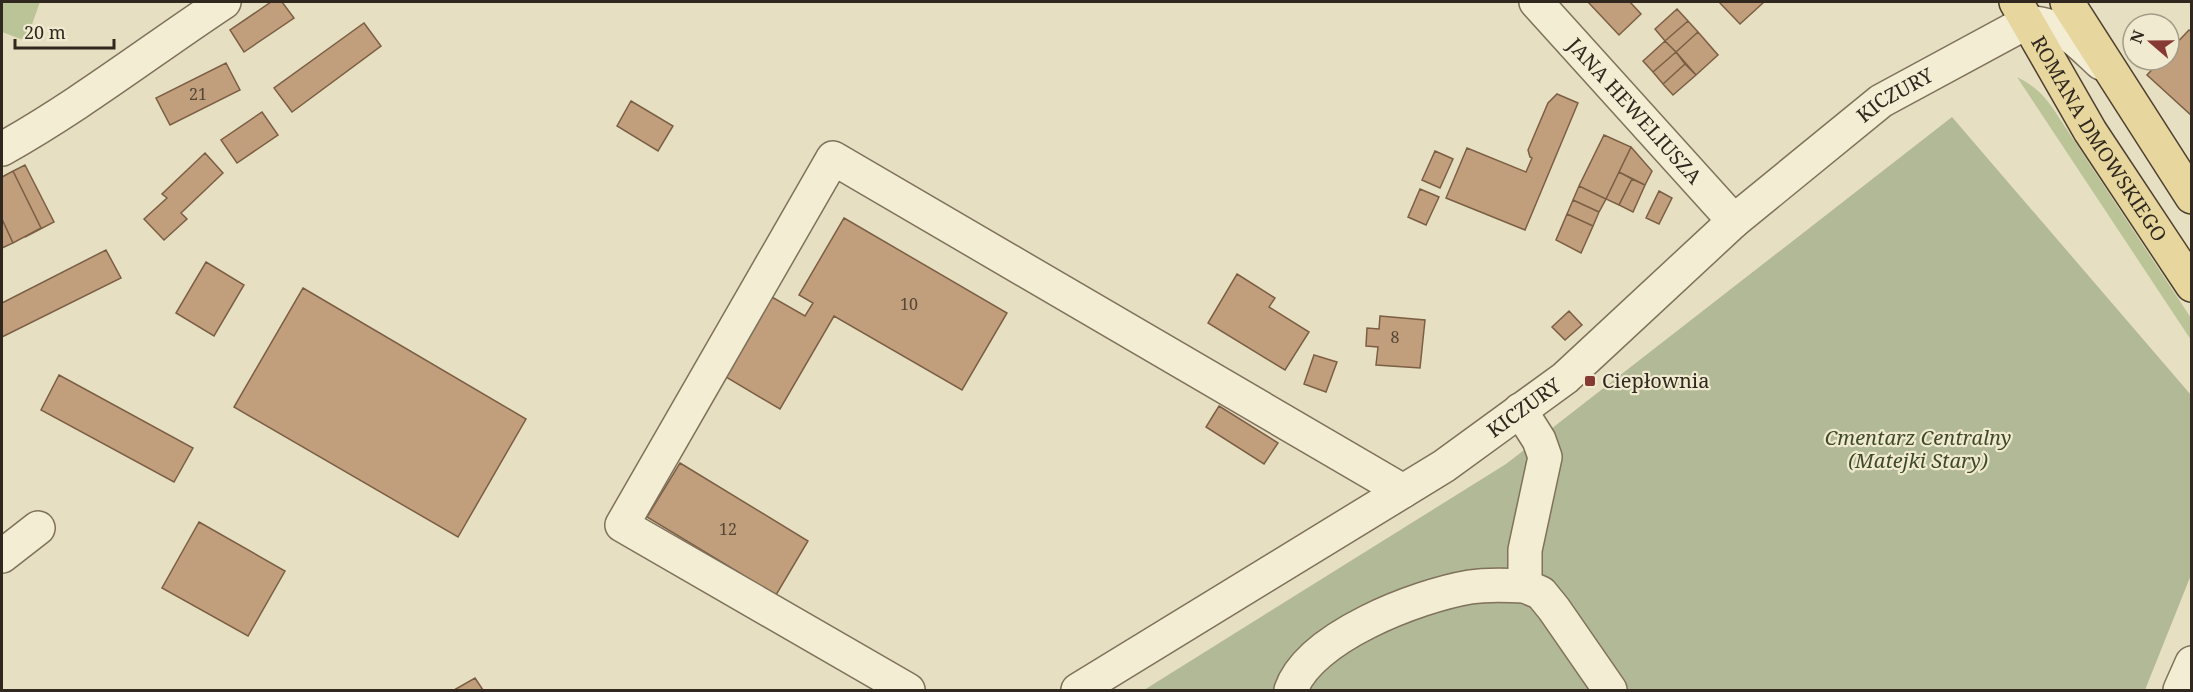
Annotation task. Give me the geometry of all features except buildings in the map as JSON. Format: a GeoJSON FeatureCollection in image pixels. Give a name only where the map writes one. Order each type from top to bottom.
{"type":"FeatureCollection","features":[{"type":"Feature","properties":{"kind":"main road","name":"ROMANA DMOWSKIEGO"},"geometry":{"type":"LineString","coordinates":[[2067,2],[2192,197]]}},
{"type":"Feature","properties":{"kind":"main road","name":"ROMANA DMOWSKIEGO"},"geometry":{"type":"LineString","coordinates":[[2021,12],[2090,131],[2192,285]]}},
{"type":"Feature","properties":{"kind":"street"},"geometry":{"type":"LineString","coordinates":[[2,149],[98,89],[224,2]]}},
{"type":"Feature","properties":{"kind":"street","name":"JANA HEWELIUSZA"},"geometry":{"type":"LineString","coordinates":[[1536,2],[1734,221]]}},
{"type":"Feature","properties":{"kind":"street","name":"KICZURY"},"geometry":{"type":"LineString","coordinates":[[1081,690],[1444,466],[1565,378],[1734,221],[1881,101],[2021,12]]}},
{"type":"Feature","properties":{"kind":"street","name":"ROMANA DMOWSKIEGO"},"geometry":{"type":"LineString","coordinates":[[2021,12],[2069,34],[2112,73]]}},
{"type":"Feature","properties":{"kind":"street"},"geometry":{"type":"LineString","coordinates":[[908,690],[622,525],[833,158],[1403,491]]}},
{"type":"Feature","properties":{"kind":"street"},"geometry":{"type":"LineString","coordinates":[[1520,410],[1539,440],[1545,457],[1525,550],[1525,586]]}},
{"type":"Feature","properties":{"kind":"street"},"geometry":{"type":"LineString","coordinates":[[2,556],[38,528]]}},
{"type":"Feature","properties":{"kind":"street"},"geometry":{"type":"LineString","coordinates":[[1291,690],[1298,675],[1308,662],[1350,632],[1394,609],[1431,596],[1470,587],[1525,586],[1541,593],[1610,690]]}},
{"type":"Feature","properties":{"kind":"street"},"geometry":{"type":"LineString","coordinates":[[2180,690],[2192,663]]}},
{"type":"Feature","properties":{"kind":"green space"},"geometry":{"type":"Polygon","coordinates":[[[2,2],[40,2],[26,41],[2,32],[2,2]]]}},
{"type":"Feature","properties":{"kind":"green space"},"geometry":{"type":"Polygon","coordinates":[[[2017,77],[2039,92],[2056,113],[2191,318],[2191,340],[2017,77]]]}},
{"type":"Feature","properties":{"kind":"green space","name":"Cmentarz Centralny (Matejki Stary)"},"geometry":{"type":"Polygon","coordinates":[[[1952,117],[2191,395],[2191,575],[2145,690],[1144,690],[1506,464],[1952,117]]]}},
{"type":"Feature","properties":{"kind":"place","name":"Ciepłownia"},"geometry":{"type":"Point","coordinates":[1590,381]}}]}
